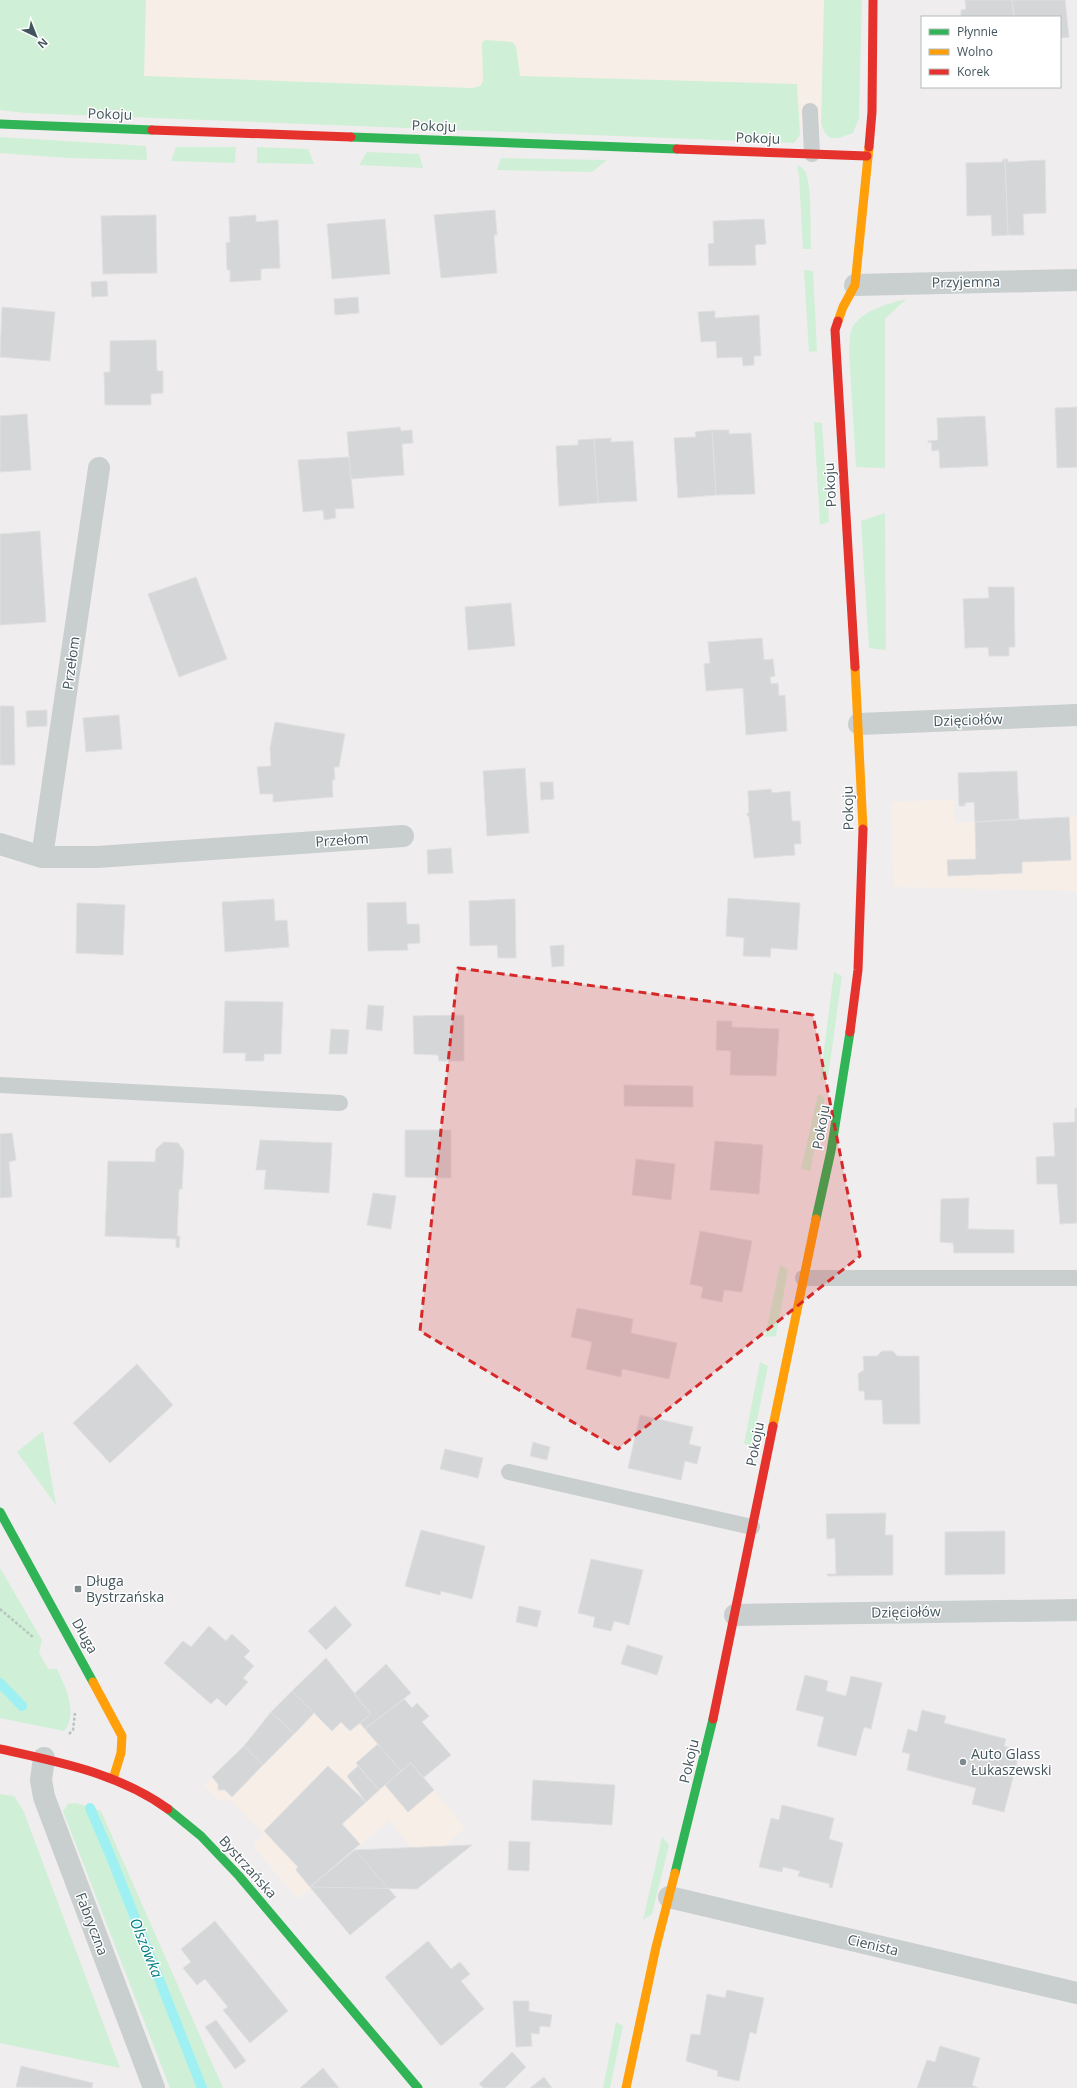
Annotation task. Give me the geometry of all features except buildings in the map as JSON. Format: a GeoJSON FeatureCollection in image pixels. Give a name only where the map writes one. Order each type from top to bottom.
{"type":"FeatureCollection","features":[{"type":"Feature","properties":{"kind":"street","name":"Pokoju"},"geometry":{"type":"LineString","coordinates":[[626,2088],[669,1897],[690,1819],[720,1692],[803,1278],[831,1151],[845,1070],[858,970],[862,884],[863,806],[835,330],[843,307],[855,285],[866,156],[872,112],[873,0]]}},
{"type":"Feature","properties":{"kind":"street","name":"Pokoju"},"geometry":{"type":"LineString","coordinates":[[0,124],[866,156]]}},
{"type":"Feature","properties":{"kind":"street","name":"Przyjemna"},"geometry":{"type":"LineString","coordinates":[[855,285],[1077,280]]}},
{"type":"Feature","properties":{"kind":"street","name":"Przełom"},"geometry":{"type":"LineString","coordinates":[[42,857],[99,468]]}},
{"type":"Feature","properties":{"kind":"street","name":"Dzięciołów"},"geometry":{"type":"LineString","coordinates":[[859,724],[1077,715]]}},
{"type":"Feature","properties":{"kind":"street","name":"Przełom"},"geometry":{"type":"LineString","coordinates":[[0,844],[42,857],[97,857],[403,836]]}},
{"type":"Feature","properties":{"kind":"street","name":"Długa"},"geometry":{"type":"LineString","coordinates":[[0,1512],[122,1736],[121,1753],[113,1779]]}},
{"type":"Feature","properties":{"kind":"street","name":"Dzięciołów"},"geometry":{"type":"LineString","coordinates":[[735,1615],[1077,1610]]}},
{"type":"Feature","properties":{"kind":"street","name":"Bystrzańska"},"geometry":{"type":"LineString","coordinates":[[0,1749],[44,1758],[113,1779],[134,1788],[155,1801],[203,1838],[242,1880],[418,2088]]}},
{"type":"Feature","properties":{"kind":"street","name":"Fabryczna"},"geometry":{"type":"LineString","coordinates":[[44,1758],[41,1780],[44,1797],[154,2088]]}},
{"type":"Feature","properties":{"kind":"street","name":"Cienista"},"geometry":{"type":"LineString","coordinates":[[669,1897],[1077,1993]]}},
{"type":"Feature","properties":{"kind":"lane"},"geometry":{"type":"LineString","coordinates":[[810,111],[812,154]]}},
{"type":"Feature","properties":{"kind":"lane"},"geometry":{"type":"LineString","coordinates":[[0,1085],[340,1103]]}},
{"type":"Feature","properties":{"kind":"lane"},"geometry":{"type":"LineString","coordinates":[[803,1278],[1077,1278]]}},
{"type":"Feature","properties":{"kind":"lane"},"geometry":{"type":"LineString","coordinates":[[509,1472],[752,1527]]}},
{"type":"Feature","properties":{"kind":"path"},"geometry":{"type":"LineString","coordinates":[[0,1609],[35,1640]]}},
{"type":"Feature","properties":{"kind":"path"},"geometry":{"type":"LineString","coordinates":[[65,1736],[73,1730],[75,1709]]}},
{"type":"Feature","properties":{"kind":"highlighted area"},"geometry":{"type":"Polygon","coordinates":[[[458,968],[813,1015],[860,1256],[618,1449],[420,1331],[458,968]]]}},
{"type":"Feature","properties":{"kind":"shaded area"},"geometry":{"type":"Polygon","coordinates":[[[146,0],[850,0],[845,128],[143,109],[146,0]]]}},
{"type":"Feature","properties":{"kind":"shaded area"},"geometry":{"type":"Polygon","coordinates":[[[953,799],[955,823],[1077,817],[1077,891],[893,887],[892,802],[953,799]]]}},
{"type":"Feature","properties":{"kind":"shaded area"},"geometry":{"type":"Polygon","coordinates":[[[271,1712],[314,1713],[332,1731],[341,1722],[350,1731],[360,1723],[401,1771],[411,1763],[465,1828],[424,1863],[389,1820],[298,1899],[253,1846],[264,1834],[231,1800],[219,1801],[204,1786],[244,1746],[271,1712]]]}},
{"type":"Feature","properties":{"kind":"green space"},"geometry":{"type":"Polygon","coordinates":[[[0,0],[146,0],[144,76],[472,88],[480,86],[483,81],[482,43],[485,40],[512,42],[516,46],[520,76],[797,84],[800,135],[794,143],[26,113],[0,110],[0,0]]]}},
{"type":"Feature","properties":{"kind":"green space"},"geometry":{"type":"Polygon","coordinates":[[[824,0],[862,0],[859,118],[853,133],[839,138],[830,138],[825,133],[821,124],[824,0]]]}},
{"type":"Feature","properties":{"kind":"green space"},"geometry":{"type":"Polygon","coordinates":[[[0,137],[146,146],[147,160],[67,158],[0,153],[0,137]]]}},
{"type":"Feature","properties":{"kind":"green space"},"geometry":{"type":"Polygon","coordinates":[[[176,147],[236,147],[235,163],[171,161],[176,147]]]}},
{"type":"Feature","properties":{"kind":"green space"},"geometry":{"type":"Polygon","coordinates":[[[257,147],[308,149],[314,164],[257,163],[257,147]]]}},
{"type":"Feature","properties":{"kind":"green space"},"geometry":{"type":"Polygon","coordinates":[[[367,152],[419,154],[423,168],[359,165],[367,152]]]}},
{"type":"Feature","properties":{"kind":"green space"},"geometry":{"type":"Polygon","coordinates":[[[501,158],[607,160],[592,172],[497,170],[501,158]]]}},
{"type":"Feature","properties":{"kind":"green space"},"geometry":{"type":"Polygon","coordinates":[[[797,165],[806,173],[808,180],[811,249],[803,249],[799,176],[797,165]]]}},
{"type":"Feature","properties":{"kind":"green space"},"geometry":{"type":"Polygon","coordinates":[[[804,270],[813,271],[817,351],[809,352],[804,270]]]}},
{"type":"Feature","properties":{"kind":"green space"},"geometry":{"type":"Polygon","coordinates":[[[906,299],[885,319],[885,468],[856,467],[849,350],[851,331],[860,318],[867,313],[874,309],[906,299]]]}},
{"type":"Feature","properties":{"kind":"green space"},"geometry":{"type":"Polygon","coordinates":[[[814,422],[822,423],[829,522],[820,525],[814,422]]]}},
{"type":"Feature","properties":{"kind":"green space"},"geometry":{"type":"Polygon","coordinates":[[[885,513],[886,650],[869,648],[861,521],[885,513]]]}},
{"type":"Feature","properties":{"kind":"green space"},"geometry":{"type":"Polygon","coordinates":[[[834,972],[842,976],[828,1077],[820,1081],[834,972]]]}},
{"type":"Feature","properties":{"kind":"green space"},"geometry":{"type":"Polygon","coordinates":[[[818,1094],[825,1098],[810,1171],[801,1169],[818,1094]]]}},
{"type":"Feature","properties":{"kind":"green space"},"geometry":{"type":"Polygon","coordinates":[[[780,1265],[788,1270],[776,1336],[765,1337],[780,1265]]]}},
{"type":"Feature","properties":{"kind":"green space"},"geometry":{"type":"Polygon","coordinates":[[[760,1362],[768,1366],[752,1445],[744,1444],[760,1362]]]}},
{"type":"Feature","properties":{"kind":"green space"},"geometry":{"type":"Polygon","coordinates":[[[43,1431],[56,1505],[17,1452],[43,1431]]]}},
{"type":"Feature","properties":{"kind":"green space"},"geometry":{"type":"Polygon","coordinates":[[[0,1568],[42,1640],[39,1652],[48,1669],[57,1669],[64,1683],[69,1700],[70,1717],[64,1731],[0,1718],[0,1568]]]}},
{"type":"Feature","properties":{"kind":"green space"},"geometry":{"type":"Polygon","coordinates":[[[0,1794],[14,1796],[23,1810],[120,2068],[0,2043],[0,1794]]]}},
{"type":"Feature","properties":{"kind":"green space"},"geometry":{"type":"Polygon","coordinates":[[[76,1803],[101,1811],[223,2088],[170,2088],[63,1811],[68,1804],[76,1803]]]}},
{"type":"Feature","properties":{"kind":"green space"},"geometry":{"type":"Polygon","coordinates":[[[662,1837],[669,1845],[652,1914],[643,1920],[662,1837]]]}},
{"type":"Feature","properties":{"kind":"green space"},"geometry":{"type":"Polygon","coordinates":[[[616,2022],[623,2026],[610,2088],[603,2088],[616,2022]]]}},
{"type":"Feature","properties":{"kind":"waterway","name":"Olszówka"},"geometry":{"type":"LineString","coordinates":[[0,1683],[22,1706]]}},
{"type":"Feature","properties":{"kind":"waterway","name":"Olszówka"},"geometry":{"type":"LineString","coordinates":[[90,1808],[111,1857],[202,2088]]}},
{"type":"Feature","properties":{"kind":"traffic: fast"},"geometry":{"type":"LineString","coordinates":[[0,124],[152,130]]}},
{"type":"Feature","properties":{"kind":"traffic: fast"},"geometry":{"type":"LineString","coordinates":[[351,137],[677,149]]}},
{"type":"Feature","properties":{"kind":"traffic: fast"},"geometry":{"type":"LineString","coordinates":[[816,1219],[831,1151],[850,1032]]}},
{"type":"Feature","properties":{"kind":"traffic: fast"},"geometry":{"type":"LineString","coordinates":[[0,1512],[93,1682]]}},
{"type":"Feature","properties":{"kind":"traffic: fast"},"geometry":{"type":"LineString","coordinates":[[675,1873],[713,1719]]}},
{"type":"Feature","properties":{"kind":"traffic: fast"},"geometry":{"type":"LineString","coordinates":[[168,1809],[201,1836],[239,1876],[418,2088]]}},
{"type":"Feature","properties":{"kind":"traffic: slow"},"geometry":{"type":"LineString","coordinates":[[838,321],[843,307],[855,285],[869,147]]}},
{"type":"Feature","properties":{"kind":"traffic: slow"},"geometry":{"type":"LineString","coordinates":[[855,667],[863,829]]}},
{"type":"Feature","properties":{"kind":"traffic: slow"},"geometry":{"type":"LineString","coordinates":[[773,1426],[816,1219]]}},
{"type":"Feature","properties":{"kind":"traffic: slow"},"geometry":{"type":"LineString","coordinates":[[93,1682],[122,1736],[121,1753],[113,1779]]}},
{"type":"Feature","properties":{"kind":"traffic: slow"},"geometry":{"type":"LineString","coordinates":[[626,2088],[656,1947],[675,1873]]}},
{"type":"Feature","properties":{"kind":"traffic: jam"},"geometry":{"type":"LineString","coordinates":[[869,147],[872,112],[873,0]]}},
{"type":"Feature","properties":{"kind":"traffic: jam"},"geometry":{"type":"LineString","coordinates":[[152,130],[351,137]]}},
{"type":"Feature","properties":{"kind":"traffic: jam"},"geometry":{"type":"LineString","coordinates":[[677,149],[867,156]]}},
{"type":"Feature","properties":{"kind":"traffic: jam"},"geometry":{"type":"LineString","coordinates":[[838,321],[835,330],[855,667]]}},
{"type":"Feature","properties":{"kind":"traffic: jam"},"geometry":{"type":"LineString","coordinates":[[850,1032],[858,970],[863,829]]}},
{"type":"Feature","properties":{"kind":"traffic: jam"},"geometry":{"type":"LineString","coordinates":[[713,1719],[773,1426]]}},
{"type":"Feature","properties":{"kind":"traffic: jam"},"geometry":{"type":"LineString","coordinates":[[0,1749],[87,1770],[129,1786],[168,1809]]}},
{"type":"Feature","properties":{"kind":"place","name":"Długa Bystrzańska"},"geometry":{"type":"Point","coordinates":[78,1589]}},
{"type":"Feature","properties":{"kind":"place","name":"Auto Glass Łukaszewski"},"geometry":{"type":"Point","coordinates":[963,1762]}}]}
